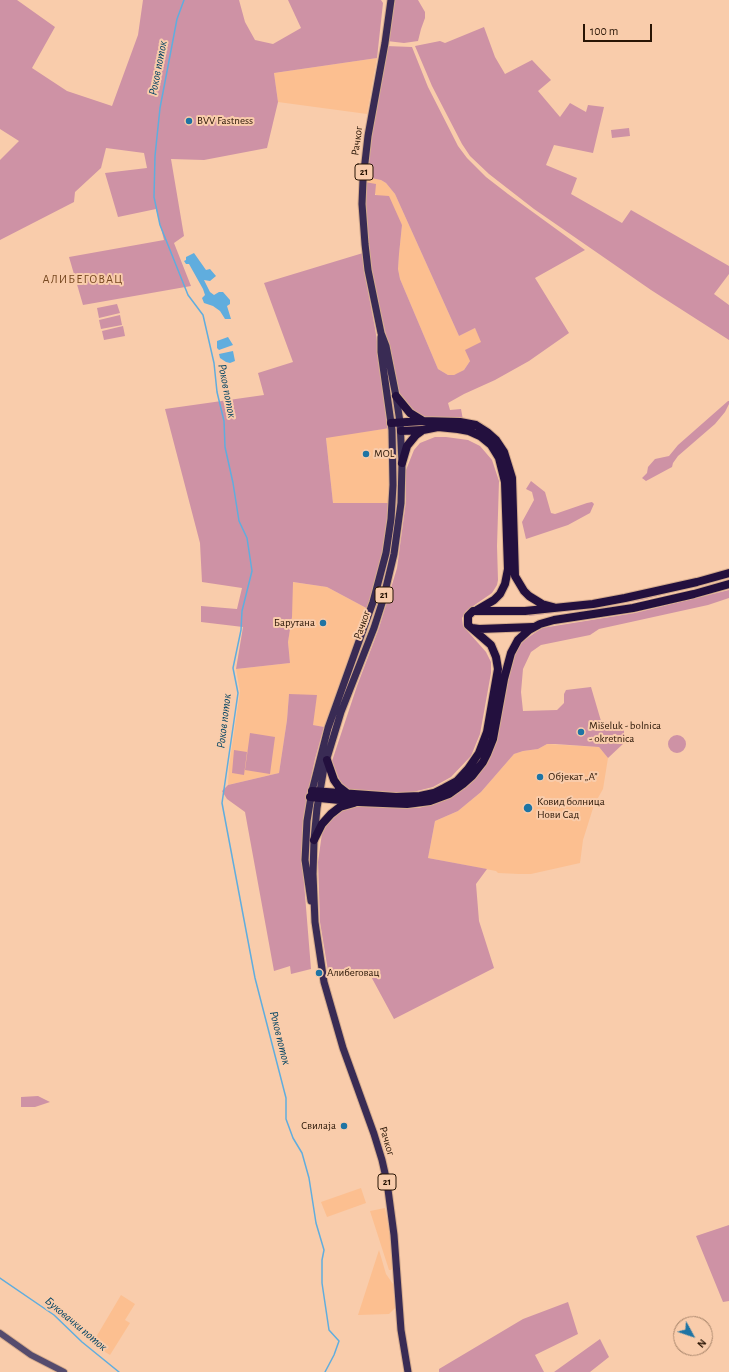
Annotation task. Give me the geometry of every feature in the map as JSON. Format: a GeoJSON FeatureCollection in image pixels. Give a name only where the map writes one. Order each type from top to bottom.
{"type":"FeatureCollection","features":[{"type":"Feature","properties":{"kind":"highway"},"geometry":{"type":"LineString","coordinates":[[396,396],[410,413],[423,425]]}},
{"type":"Feature","properties":{"kind":"highway"},"geometry":{"type":"LineString","coordinates":[[315,794],[348,794],[396,797],[424,795],[434,792],[448,786],[461,777],[479,753],[487,732],[498,669],[496,657],[491,645],[468,625],[467,619],[471,613],[494,600],[500,594],[505,584],[508,569],[505,482],[499,458],[486,440],[469,431],[400,422],[391,423]]}},
{"type":"Feature","properties":{"kind":"highway"},"geometry":{"type":"LineString","coordinates":[[401,431],[423,425],[460,422],[469,423],[482,428],[496,440],[504,452],[512,478],[515,576],[524,591],[529,596],[542,604],[564,608]]}},
{"type":"Feature","properties":{"kind":"highway"},"geometry":{"type":"LineString","coordinates":[[402,462],[407,446],[423,425]]}},
{"type":"Feature","properties":{"kind":"highway"},"geometry":{"type":"LineString","coordinates":[[477,610],[525,611],[564,608],[625,598],[697,582],[729,573]]}},
{"type":"Feature","properties":{"kind":"highway"},"geometry":{"type":"LineString","coordinates":[[315,794],[359,802],[401,804],[424,802],[449,794],[472,776],[483,762],[492,743],[510,653],[521,636],[534,627],[554,620],[633,608],[694,594],[729,584]]}},
{"type":"Feature","properties":{"kind":"highway"},"geometry":{"type":"LineString","coordinates":[[472,628],[534,627]]}},
{"type":"Feature","properties":{"kind":"highway"},"geometry":{"type":"LineString","coordinates":[[327,760],[336,783],[348,794]]}},
{"type":"Feature","properties":{"kind":"highway"},"geometry":{"type":"LineString","coordinates":[[314,840],[322,824],[331,814],[344,806],[359,802]]}},
{"type":"Feature","properties":{"kind":"main road","name":"Рачког"},"geometry":{"type":"LineString","coordinates":[[316,922],[307,882],[305,860],[307,821],[341,712],[374,628],[386,587],[394,554],[402,487],[400,422],[386,346],[381,333],[368,270],[365,244],[363,191],[368,136],[385,43],[391,0]]}},
{"type":"Feature","properties":{"kind":"main road","name":"Рачког"},"geometry":{"type":"LineString","coordinates":[[381,333],[381,352],[391,423],[394,462],[393,496],[388,536],[384,560],[366,625],[340,691],[323,741],[315,794],[313,874],[321,966],[343,1048],[382,1160],[389,1196],[394,1235],[402,1330],[408,1372]]}},
{"type":"Feature","properties":{"kind":"street"},"geometry":{"type":"LineString","coordinates":[[0,1333],[31,1355],[64,1372]]}},
{"type":"Feature","properties":{"kind":"shaded area"},"geometry":{"type":"Polygon","coordinates":[[[0,0],[17,0],[55,27],[32,68],[67,91],[112,106],[138,35],[143,0],[239,0],[245,22],[255,40],[273,44],[301,28],[288,0],[381,0],[383,3],[377,58],[274,73],[278,102],[267,148],[204,160],[171,159],[184,236],[174,243],[191,286],[83,305],[69,257],[164,240],[156,209],[118,217],[105,173],[147,168],[144,153],[106,148],[101,168],[75,192],[74,202],[0,240],[0,160],[19,141],[0,129],[0,0]]]}},
{"type":"Feature","properties":{"kind":"shaded area"},"geometry":{"type":"Polygon","coordinates":[[[393,0],[418,0],[425,12],[425,18],[418,41],[404,43],[387,41],[393,0]]]}},
{"type":"Feature","properties":{"kind":"shaded area"},"geometry":{"type":"Polygon","coordinates":[[[484,27],[495,57],[505,74],[532,60],[551,80],[538,91],[560,117],[570,103],[586,112],[588,105],[604,107],[593,153],[554,145],[546,165],[577,178],[571,194],[622,223],[631,210],[729,266],[729,274],[714,294],[729,305],[729,340],[651,290],[534,209],[489,174],[470,156],[462,144],[432,86],[415,46],[440,41],[445,43],[484,27]]]}},
{"type":"Feature","properties":{"kind":"shaded area"},"geometry":{"type":"Polygon","coordinates":[[[386,46],[412,47],[428,87],[458,146],[467,158],[486,177],[585,250],[535,278],[569,333],[529,361],[495,380],[448,403],[450,410],[461,409],[463,420],[431,419],[418,416],[405,403],[400,394],[393,370],[372,279],[364,208],[365,182],[376,184],[375,195],[389,196],[402,225],[398,269],[400,279],[438,369],[448,375],[454,375],[464,370],[470,361],[465,350],[481,342],[475,328],[459,336],[395,194],[386,183],[381,180],[366,177],[366,167],[386,46]]]}},
{"type":"Feature","properties":{"kind":"shaded area"},"geometry":{"type":"Polygon","coordinates":[[[377,58],[367,114],[278,102],[274,73],[377,58]]]}},
{"type":"Feature","properties":{"kind":"shaded area"},"geometry":{"type":"Polygon","coordinates":[[[629,128],[630,136],[612,138],[611,130],[629,128]]]}},
{"type":"Feature","properties":{"kind":"shaded area"},"geometry":{"type":"Polygon","coordinates":[[[366,177],[381,180],[386,183],[395,194],[459,336],[475,328],[482,342],[464,370],[460,373],[448,375],[438,369],[400,279],[398,269],[402,225],[365,182],[366,177]]]}},
{"type":"Feature","properties":{"kind":"shaded area"},"geometry":{"type":"Polygon","coordinates":[[[363,253],[364,270],[375,328],[390,428],[326,438],[333,503],[390,503],[389,535],[370,610],[327,587],[293,582],[292,617],[288,642],[290,663],[236,669],[243,627],[201,622],[201,606],[237,609],[242,588],[202,582],[200,543],[165,409],[264,395],[258,373],[293,362],[264,283],[363,253]]]}},
{"type":"Feature","properties":{"kind":"shaded area"},"geometry":{"type":"Polygon","coordinates":[[[117,304],[120,313],[99,318],[97,308],[117,304]]]}},
{"type":"Feature","properties":{"kind":"shaded area"},"geometry":{"type":"Polygon","coordinates":[[[120,315],[122,325],[101,329],[99,320],[120,315]]]}},
{"type":"Feature","properties":{"kind":"shaded area"},"geometry":{"type":"Polygon","coordinates":[[[123,326],[125,336],[104,340],[102,331],[123,326]]]}},
{"type":"Feature","properties":{"kind":"shaded area"},"geometry":{"type":"Polygon","coordinates":[[[728,401],[729,404],[725,412],[715,424],[678,456],[672,467],[646,481],[642,478],[647,473],[648,467],[655,459],[669,456],[678,445],[728,401]]]}},
{"type":"Feature","properties":{"kind":"shaded area"},"geometry":{"type":"Polygon","coordinates":[[[390,428],[390,503],[333,503],[326,437],[390,428]]]}},
{"type":"Feature","properties":{"kind":"shaded area"},"geometry":{"type":"Polygon","coordinates":[[[435,437],[468,440],[480,446],[492,460],[499,481],[497,585],[492,593],[466,611],[462,618],[463,626],[486,652],[491,662],[491,673],[480,734],[471,756],[451,777],[433,787],[405,794],[351,791],[341,784],[332,761],[357,686],[379,628],[397,568],[406,501],[406,470],[414,450],[420,443],[435,437]]]}},
{"type":"Feature","properties":{"kind":"shaded area"},"geometry":{"type":"Polygon","coordinates":[[[531,481],[545,492],[551,513],[555,514],[592,502],[594,504],[590,513],[568,525],[526,539],[522,522],[534,500],[532,492],[526,489],[531,481]]]}},
{"type":"Feature","properties":{"kind":"shaded area"},"geometry":{"type":"Polygon","coordinates":[[[729,575],[729,577],[713,582],[642,600],[529,616],[529,613],[729,575]]]}},
{"type":"Feature","properties":{"kind":"shaded area"},"geometry":{"type":"Polygon","coordinates":[[[292,582],[327,587],[370,610],[355,640],[324,727],[313,725],[289,694],[287,720],[279,773],[228,785],[229,766],[240,692],[236,669],[290,663],[288,642],[292,617],[292,582]]]}},
{"type":"Feature","properties":{"kind":"shaded area"},"geometry":{"type":"Polygon","coordinates":[[[729,590],[729,598],[708,605],[599,629],[590,635],[541,645],[531,652],[523,669],[521,692],[523,711],[557,710],[564,703],[564,694],[566,690],[591,687],[601,721],[613,723],[624,730],[624,743],[608,758],[599,747],[555,744],[547,744],[538,749],[514,754],[481,792],[458,811],[435,821],[428,858],[487,869],[476,884],[479,921],[494,968],[394,1019],[367,969],[329,977],[320,922],[318,862],[322,833],[330,820],[340,812],[351,807],[366,806],[419,808],[446,799],[486,764],[497,742],[509,669],[515,653],[523,641],[542,628],[635,613],[729,590]]]}},
{"type":"Feature","properties":{"kind":"shaded area"},"geometry":{"type":"Polygon","coordinates":[[[289,694],[317,695],[313,725],[324,727],[308,792],[302,858],[311,969],[291,974],[290,966],[274,971],[245,812],[227,799],[222,791],[228,785],[279,773],[287,720],[289,694]]]}},
{"type":"Feature","properties":{"kind":"shaded area"},"geometry":{"type":"Polygon","coordinates":[[[250,733],[275,737],[270,774],[245,770],[250,733]]]}},
{"type":"Feature","properties":{"kind":"shaded area"},"geometry":{"type":"Polygon","coordinates":[[[677,735],[683,738],[686,744],[683,750],[677,753],[671,750],[668,744],[671,738],[677,735]]]}},
{"type":"Feature","properties":{"kind":"shaded area","name":"Ковид болница Нови Сад"},"geometry":{"type":"Polygon","coordinates":[[[547,744],[599,747],[608,758],[603,789],[594,805],[583,840],[580,863],[531,874],[519,874],[498,873],[496,871],[428,858],[435,821],[458,811],[481,792],[514,754],[538,749],[547,744]]]}},
{"type":"Feature","properties":{"kind":"shaded area"},"geometry":{"type":"Polygon","coordinates":[[[234,750],[247,752],[244,775],[232,773],[234,750]]]}},
{"type":"Feature","properties":{"kind":"shaded area"},"geometry":{"type":"Polygon","coordinates":[[[38,1096],[50,1102],[35,1107],[21,1107],[21,1097],[38,1096]]]}},
{"type":"Feature","properties":{"kind":"shaded area"},"geometry":{"type":"Polygon","coordinates":[[[361,1188],[366,1203],[327,1217],[321,1202],[361,1188]]]}},
{"type":"Feature","properties":{"kind":"shaded area"},"geometry":{"type":"Polygon","coordinates":[[[385,1208],[390,1234],[393,1268],[391,1270],[389,1270],[370,1211],[385,1208]]]}},
{"type":"Feature","properties":{"kind":"shaded area"},"geometry":{"type":"Polygon","coordinates":[[[729,1225],[729,1301],[723,1302],[696,1236],[729,1225]]]}},
{"type":"Feature","properties":{"kind":"shaded area"},"geometry":{"type":"Polygon","coordinates":[[[379,1250],[386,1274],[393,1284],[395,1308],[389,1314],[358,1315],[379,1250]]]}},
{"type":"Feature","properties":{"kind":"shaded area"},"geometry":{"type":"Polygon","coordinates":[[[121,1295],[135,1304],[125,1320],[130,1323],[110,1355],[92,1344],[121,1295]]]}},
{"type":"Feature","properties":{"kind":"shaded area"},"geometry":{"type":"Polygon","coordinates":[[[568,1302],[578,1334],[535,1355],[544,1372],[439,1372],[439,1369],[523,1319],[568,1302]]]}},
{"type":"Feature","properties":{"kind":"shaded area"},"geometry":{"type":"Polygon","coordinates":[[[600,1339],[609,1357],[590,1372],[554,1372],[600,1339]]]}},
{"type":"Feature","properties":{"kind":"water"},"geometry":{"type":"Polygon","coordinates":[[[194,253],[206,270],[210,269],[216,276],[210,281],[204,280],[210,292],[214,295],[219,292],[223,292],[230,300],[230,304],[227,306],[231,319],[225,319],[220,311],[213,306],[204,303],[202,298],[205,295],[203,289],[189,264],[186,264],[184,261],[186,260],[186,257],[194,253]]]}},
{"type":"Feature","properties":{"kind":"water"},"geometry":{"type":"Polygon","coordinates":[[[228,337],[233,345],[219,350],[217,348],[217,341],[228,337]]]}},
{"type":"Feature","properties":{"kind":"water"},"geometry":{"type":"Polygon","coordinates":[[[233,351],[235,361],[230,363],[220,358],[219,354],[233,351]]]}},
{"type":"Feature","properties":{"kind":"waterway","name":"Роков поток"},"geometry":{"type":"LineString","coordinates":[[184,0],[177,19],[160,108],[155,156],[154,197],[160,225],[188,295],[203,315],[214,363],[217,392],[224,421],[225,447],[239,521],[247,538],[252,571],[242,611],[241,630],[233,668],[238,693],[222,803],[255,978],[286,1098],[286,1119],[293,1138],[302,1153],[309,1178],[316,1223],[324,1250],[322,1260],[322,1283],[329,1330],[339,1341],[334,1355],[325,1372]]}},
{"type":"Feature","properties":{"kind":"waterway","name":"Буковачки поток"},"geometry":{"type":"LineString","coordinates":[[0,1278],[54,1315],[82,1342],[119,1372]]}},
{"type":"Feature","properties":{"kind":"place","name":"BVV Fastness"},"geometry":{"type":"Point","coordinates":[189,121]}},
{"type":"Feature","properties":{"kind":"place","name":"MOL"},"geometry":{"type":"Point","coordinates":[366,454]}},
{"type":"Feature","properties":{"kind":"place","name":"Барутана"},"geometry":{"type":"Point","coordinates":[323,623]}},
{"type":"Feature","properties":{"kind":"place","name":"Mišeluk - bolnica - okretnica"},"geometry":{"type":"Point","coordinates":[581,732]}},
{"type":"Feature","properties":{"kind":"place","name":"Објекат „А”"},"geometry":{"type":"Point","coordinates":[540,777]}},
{"type":"Feature","properties":{"kind":"place","name":"Ковид болница Нови Сад"},"geometry":{"type":"Point","coordinates":[528,808]}},
{"type":"Feature","properties":{"kind":"place","name":"Алибеговац"},"geometry":{"type":"Point","coordinates":[319,973]}},
{"type":"Feature","properties":{"kind":"place","name":"Свилаја"},"geometry":{"type":"Point","coordinates":[344,1126]}},
{"type":"Feature","properties":{"kind":"district","name":"АЛИБЕГОВАЦ"},"geometry":{"type":"Point","coordinates":[83,279]}}]}
